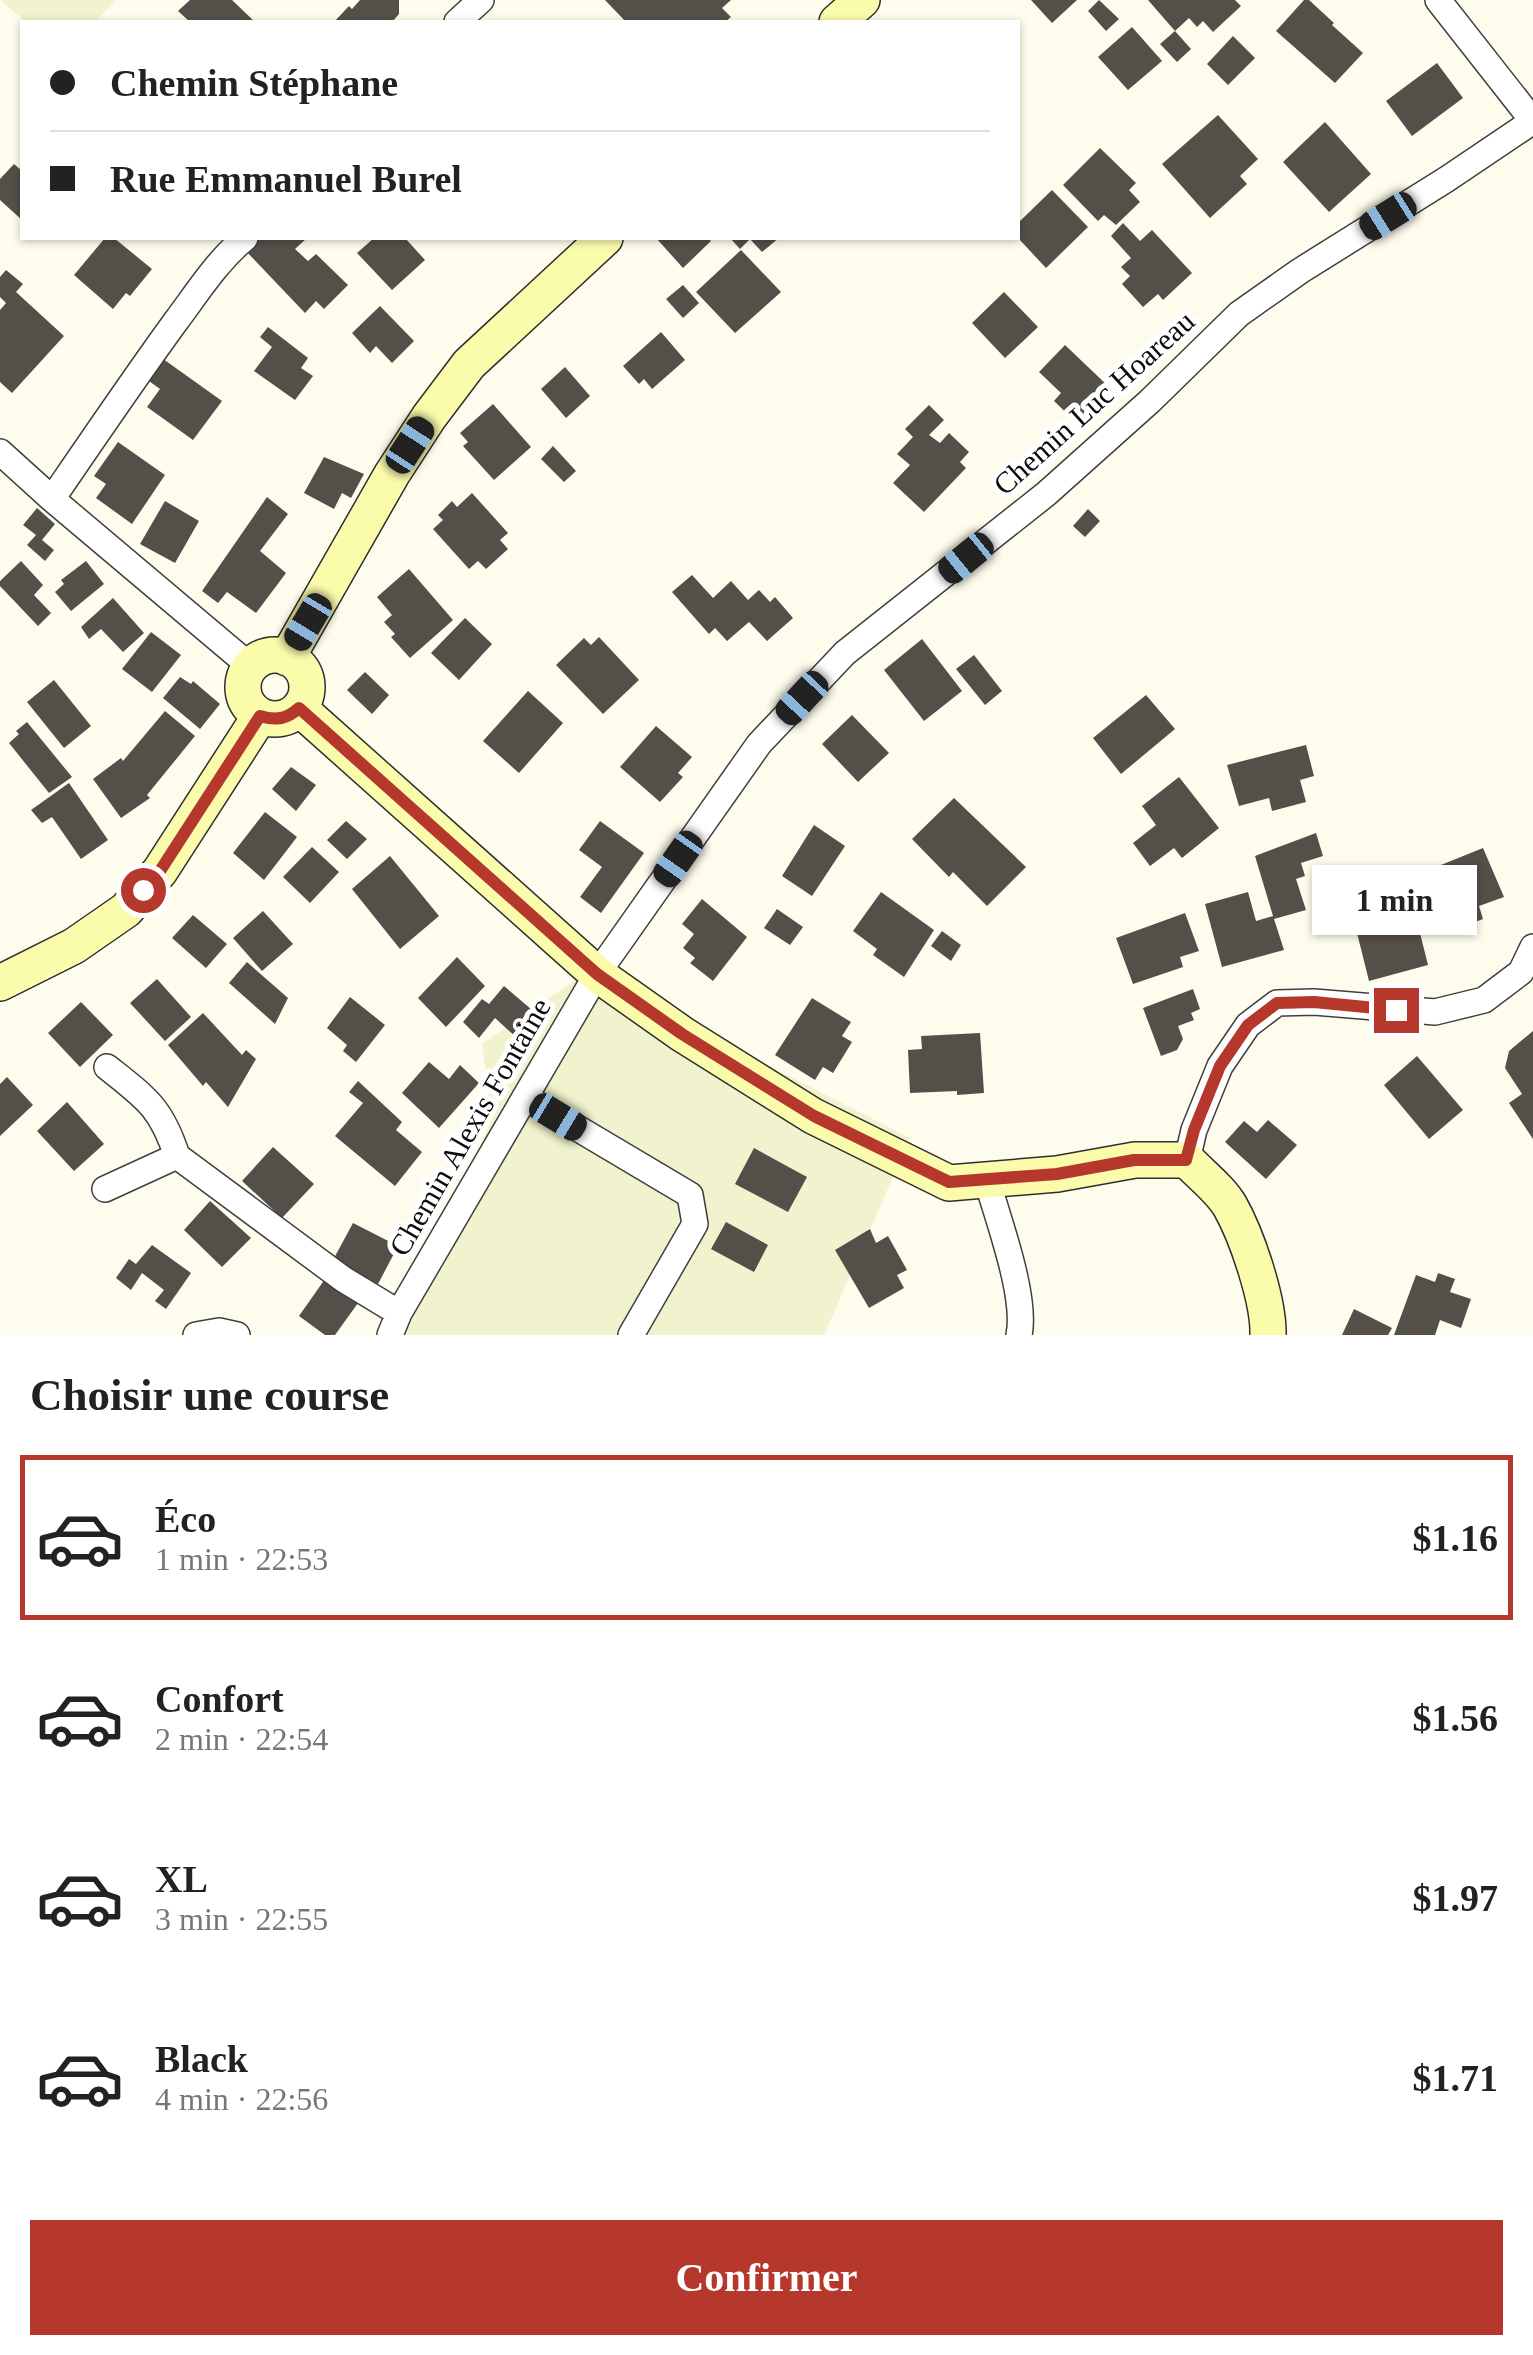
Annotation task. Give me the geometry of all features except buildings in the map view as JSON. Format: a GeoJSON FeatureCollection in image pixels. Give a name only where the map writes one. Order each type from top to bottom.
{"type":"FeatureCollection","features":[{"type":"Feature","properties":{"kind":"main road"},"geometry":{"type":"LineString","coordinates":[[840,20],[862,0]]}},
{"type":"Feature","properties":{"kind":"main road"},"geometry":{"type":"LineString","coordinates":[[287,658],[392,474],[448,390],[468,364],[603,240]]}},
{"type":"Feature","properties":{"kind":"main road"},"geometry":{"type":"LineString","coordinates":[[266,656],[287,658],[303,671],[306,681],[299,708],[280,719],[260,716],[250,708],[242,688],[244,678],[250,666],[266,656]]}},
{"type":"Feature","properties":{"kind":"main road"},"geometry":{"type":"LineString","coordinates":[[299,708],[597,974],[682,1034],[814,1116],[949,1182],[1057,1174],[1134,1160],[1186,1160],[1229,1204],[1257,1273],[1268,1335]]}},
{"type":"Feature","properties":{"kind":"main road"},"geometry":{"type":"LineString","coordinates":[[0,984],[74,946],[126,910],[160,871],[260,716]]}},
{"type":"Feature","properties":{"kind":"street"},"geometry":{"type":"LineString","coordinates":[[459,20],[481,0]]}},
{"type":"Feature","properties":{"kind":"street"},"geometry":{"type":"LineString","coordinates":[[1438,0],[1533,121]]}},
{"type":"Feature","properties":{"kind":"street","name":"Chemin Luc Hoareau"},"geometry":{"type":"LineString","coordinates":[[597,974],[759,744],[844,653],[1046,494],[1239,314],[1533,121]]}},
{"type":"Feature","properties":{"kind":"street"},"geometry":{"type":"LineString","coordinates":[[52,499],[134,378],[206,280],[242,240]]}},
{"type":"Feature","properties":{"kind":"street"},"geometry":{"type":"LineString","coordinates":[[0,452],[250,666]]}},
{"type":"Feature","properties":{"kind":"street"},"geometry":{"type":"LineString","coordinates":[[1186,1160],[1220,1066],[1248,1025],[1277,1003],[1314,1002],[1435,1012],[1484,1000],[1521,972],[1533,948]]}},
{"type":"Feature","properties":{"kind":"street","name":"Chemin Alexis Fontaine"},"geometry":{"type":"LineString","coordinates":[[176,1156],[343,1279],[395,1324],[597,974]]}},
{"type":"Feature","properties":{"kind":"street"},"geometry":{"type":"LineString","coordinates":[[105,1188],[176,1156],[168,1127],[151,1102],[108,1067]]}},
{"type":"Feature","properties":{"kind":"street"},"geometry":{"type":"LineString","coordinates":[[525,1098],[690,1196],[695,1224],[631,1335]]}},
{"type":"Feature","properties":{"kind":"street"},"geometry":{"type":"LineString","coordinates":[[986,1180],[1012,1268],[1022,1320],[1018,1335]]}},
{"type":"Feature","properties":{"kind":"street"},"geometry":{"type":"LineString","coordinates":[[196,1335],[219,1331],[237,1335]]}},
{"type":"Feature","properties":{"kind":"green space"},"geometry":{"type":"Polygon","coordinates":[[[0,0],[116,0],[97,20],[24,20],[0,0]]]}},
{"type":"Feature","properties":{"kind":"green space"},"geometry":{"type":"Polygon","coordinates":[[[587,972],[910,1138],[824,1335],[392,1335],[406,1313],[492,1119],[482,1044],[587,972]]]}},
{"type":"Feature","properties":{"kind":"route"},"geometry":{"type":"LineString","coordinates":[[143,890],[160,871],[260,716],[280,719],[299,708],[597,974],[682,1034],[814,1116],[949,1182],[1057,1174],[1134,1160],[1186,1160],[1220,1066],[1248,1025],[1277,1003],[1314,1002],[1396,1010]]}}]}
